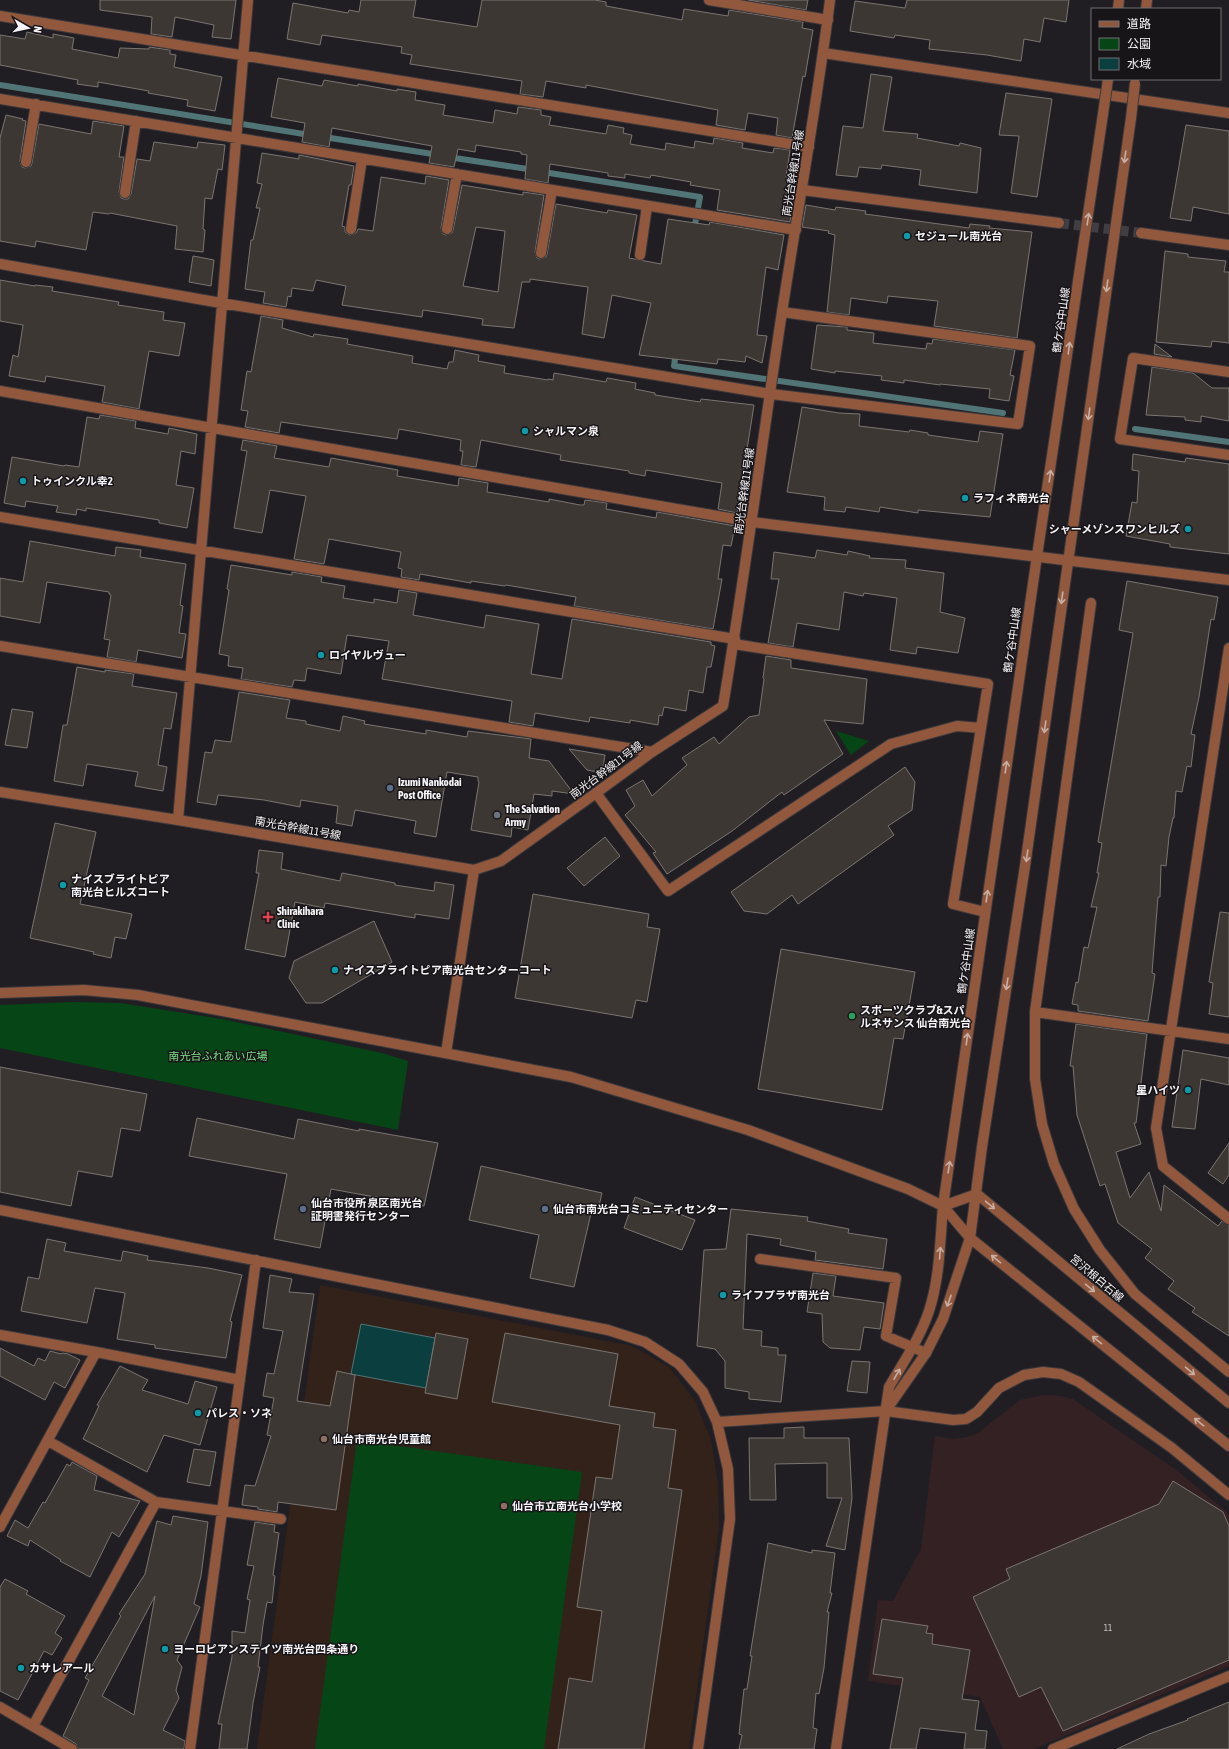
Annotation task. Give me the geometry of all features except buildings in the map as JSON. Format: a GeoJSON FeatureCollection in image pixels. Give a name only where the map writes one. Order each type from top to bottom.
{"type":"FeatureCollection","features":[{"type":"Feature","properties":{"kind":"street"},"geometry":{"type":"LineString","coordinates":[[178,820],[248,0]]}},
{"type":"Feature","properties":{"kind":"street"},"geometry":{"type":"LineString","coordinates":[[708,0],[828,20]]}},
{"type":"Feature","properties":{"kind":"street","name":"南光台幹線11号線"},"geometry":{"type":"LineString","coordinates":[[0,792],[178,820],[474,870],[501,861],[652,752],[723,706],[752,522],[782,312],[824,53],[830,0]]}},
{"type":"Feature","properties":{"kind":"street"},"geometry":{"type":"LineString","coordinates":[[0,16],[809,147]]}},
{"type":"Feature","properties":{"kind":"street"},"geometry":{"type":"LineString","coordinates":[[824,53],[1229,113]]}},
{"type":"Feature","properties":{"kind":"street","name":"鶴ケ谷中山線"},"geometry":{"type":"LineString","coordinates":[[836,1749],[889,1387],[912,1347],[928,1313],[935,1290],[943,1206],[985,912],[1108,80]]}},
{"type":"Feature","properties":{"kind":"street"},"geometry":{"type":"LineString","coordinates":[[886,1411],[926,1353],[942,1319],[970,1238],[982,1147],[1030,835],[1136,81]]}},
{"type":"Feature","properties":{"kind":"street"},"geometry":{"type":"LineString","coordinates":[[0,99],[136,121],[236,135],[362,159],[796,230]]}},
{"type":"Feature","properties":{"kind":"street"},"geometry":{"type":"LineString","coordinates":[[26,162],[36,104]]}},
{"type":"Feature","properties":{"kind":"street"},"geometry":{"type":"LineString","coordinates":[[125,193],[136,121]]}},
{"type":"Feature","properties":{"kind":"street"},"geometry":{"type":"LineString","coordinates":[[351,229],[362,159]]}},
{"type":"Feature","properties":{"kind":"street"},"geometry":{"type":"LineString","coordinates":[[447,229],[457,174]]}},
{"type":"Feature","properties":{"kind":"street"},"geometry":{"type":"LineString","coordinates":[[541,253],[552,190]]}},
{"type":"Feature","properties":{"kind":"street"},"geometry":{"type":"LineString","coordinates":[[802,190],[1059,223]]}},
{"type":"Feature","properties":{"kind":"street"},"geometry":{"type":"LineString","coordinates":[[640,254],[648,206]]}},
{"type":"Feature","properties":{"kind":"street"},"geometry":{"type":"LineString","coordinates":[[1141,233],[1229,245]]}},
{"type":"Feature","properties":{"kind":"street"},"geometry":{"type":"LineString","coordinates":[[0,264],[221,303],[771,390],[1018,424],[1030,346],[782,312]]}},
{"type":"Feature","properties":{"kind":"street"},"geometry":{"type":"LineString","coordinates":[[1229,372],[1133,358],[1120,439],[1229,455]]}},
{"type":"Feature","properties":{"kind":"street"},"geometry":{"type":"LineString","coordinates":[[0,391],[752,522],[1068,559],[1229,580]]}},
{"type":"Feature","properties":{"kind":"street"},"geometry":{"type":"LineString","coordinates":[[0,517],[988,684],[953,904],[985,912]]}},
{"type":"Feature","properties":{"kind":"street"},"geometry":{"type":"LineString","coordinates":[[1091,603],[1035,1012],[1034,1079],[1042,1124],[1054,1164],[1074,1209],[1100,1250],[1135,1294],[1229,1372]]}},
{"type":"Feature","properties":{"kind":"street"},"geometry":{"type":"LineString","coordinates":[[0,646],[652,752]]}},
{"type":"Feature","properties":{"kind":"street"},"geometry":{"type":"LineString","coordinates":[[1229,648],[1156,1128],[1163,1166],[1229,1219]]}},
{"type":"Feature","properties":{"kind":"street"},"geometry":{"type":"LineString","coordinates":[[596,793],[668,892],[891,744],[957,726],[981,728]]}},
{"type":"Feature","properties":{"kind":"street"},"geometry":{"type":"LineString","coordinates":[[446,1054],[474,870]]}},
{"type":"Feature","properties":{"kind":"street"},"geometry":{"type":"LineString","coordinates":[[0,992],[84,990],[138,995],[571,1077],[748,1130],[908,1189],[943,1206],[970,1238],[1229,1446]]}},
{"type":"Feature","properties":{"kind":"street"},"geometry":{"type":"LineString","coordinates":[[1035,1012],[1229,1040]]}},
{"type":"Feature","properties":{"kind":"street"},"geometry":{"type":"LineString","coordinates":[[943,1206],[977,1194]]}},
{"type":"Feature","properties":{"kind":"street","name":"宮沢根白石線"},"geometry":{"type":"LineString","coordinates":[[977,1194],[1229,1403]]}},
{"type":"Feature","properties":{"kind":"street"},"geometry":{"type":"LineString","coordinates":[[0,1210],[608,1330],[645,1342],[679,1364],[703,1392],[717,1422],[728,1469],[730,1519],[698,1749]]}},
{"type":"Feature","properties":{"kind":"street"},"geometry":{"type":"LineString","coordinates":[[760,1259],[896,1278],[886,1336],[926,1353]]}},
{"type":"Feature","properties":{"kind":"street"},"geometry":{"type":"LineString","coordinates":[[190,1749],[256,1260]]}},
{"type":"Feature","properties":{"kind":"street"},"geometry":{"type":"LineString","coordinates":[[0,1335],[240,1380]]}},
{"type":"Feature","properties":{"kind":"street"},"geometry":{"type":"LineString","coordinates":[[0,1527],[96,1352]]}},
{"type":"Feature","properties":{"kind":"street"},"geometry":{"type":"LineString","coordinates":[[717,1422],[886,1411],[953,1420],[966,1419],[977,1412],[999,1388],[1024,1375],[1043,1372],[1061,1374],[1079,1382],[1166,1444],[1229,1495]]}},
{"type":"Feature","properties":{"kind":"street"},"geometry":{"type":"LineString","coordinates":[[48,1440],[156,1502],[281,1519]]}},
{"type":"Feature","properties":{"kind":"street"},"geometry":{"type":"LineString","coordinates":[[33,1726],[156,1502]]}},
{"type":"Feature","properties":{"kind":"street"},"geometry":{"type":"LineString","coordinates":[[1053,1749],[1229,1676]]}},
{"type":"Feature","properties":{"kind":"street"},"geometry":{"type":"LineString","coordinates":[[0,1707],[72,1749]]}},
{"type":"Feature","properties":{"kind":"shaded area","name":"仙台市立南光台小学校"},"geometry":{"type":"Polygon","coordinates":[[[320,1285],[632,1346],[670,1368],[695,1401],[711,1440],[718,1485],[719,1527],[689,1749],[257,1749],[320,1285]]]}},
{"type":"Feature","properties":{"kind":"shaded area"},"geometry":{"type":"Polygon","coordinates":[[[1043,1395],[1060,1396],[1073,1399],[1179,1472],[1229,1514],[1229,1666],[1034,1749],[1003,1749],[980,1697],[868,1681],[878,1600],[893,1601],[921,1549],[935,1436],[954,1439],[968,1437],[978,1433],[1020,1400],[1043,1395]]]}},
{"type":"Feature","properties":{"kind":"green space"},"geometry":{"type":"Polygon","coordinates":[[[836,731],[869,741],[851,755],[836,731]]]}},
{"type":"Feature","properties":{"kind":"green space","name":"南光台ふれあい広場"},"geometry":{"type":"Polygon","coordinates":[[[72,1002],[120,1003],[222,1019],[382,1053],[408,1061],[398,1130],[0,1048],[0,1005],[72,1002]]]}},
{"type":"Feature","properties":{"kind":"green space"},"geometry":{"type":"Polygon","coordinates":[[[357,1440],[582,1472],[544,1749],[315,1749],[357,1440]]]}},
{"type":"Feature","properties":{"kind":"water"},"geometry":{"type":"Polygon","coordinates":[[[361,1324],[435,1338],[426,1388],[351,1374],[361,1324]]]}},
{"type":"Feature","properties":{"kind":"waterway"},"geometry":{"type":"LineString","coordinates":[[0,85],[310,135]]}},
{"type":"Feature","properties":{"kind":"waterway"},"geometry":{"type":"LineString","coordinates":[[324,137],[439,155]]}},
{"type":"Feature","properties":{"kind":"waterway"},"geometry":{"type":"LineString","coordinates":[[448,157],[534,170]]}},
{"type":"Feature","properties":{"kind":"waterway"},"geometry":{"type":"LineString","coordinates":[[543,172],[700,197],[694,230]]}},
{"type":"Feature","properties":{"kind":"waterway"},"geometry":{"type":"LineString","coordinates":[[676,352],[674,366],[1003,413]]}},
{"type":"Feature","properties":{"kind":"waterway"},"geometry":{"type":"LineString","coordinates":[[1135,429],[1229,442]]}},
{"type":"Feature","properties":{"kind":"tunnel"},"geometry":{"type":"LineString","coordinates":[[1059,223],[1141,233]]}},
{"type":"Feature","properties":{"kind":"place","name":"セジュール南光台"},"geometry":{"type":"Point","coordinates":[907,236]}},
{"type":"Feature","properties":{"kind":"place","name":"シャルマン泉"},"geometry":{"type":"Point","coordinates":[525,431]}},
{"type":"Feature","properties":{"kind":"place","name":"トゥインクル幸2"},"geometry":{"type":"Point","coordinates":[23,481]}},
{"type":"Feature","properties":{"kind":"place","name":"ラフィネ南光台"},"geometry":{"type":"Point","coordinates":[965,498]}},
{"type":"Feature","properties":{"kind":"place","name":"シャーメゾンスワンヒルズ"},"geometry":{"type":"Point","coordinates":[1188,529]}},
{"type":"Feature","properties":{"kind":"place","name":"ロイヤルヴュー"},"geometry":{"type":"Point","coordinates":[321,655]}},
{"type":"Feature","properties":{"kind":"place","name":"Izumi Nankodai Post Office"},"geometry":{"type":"Point","coordinates":[390,788]}},
{"type":"Feature","properties":{"kind":"place","name":"The Salvation Army"},"geometry":{"type":"Point","coordinates":[497,815]}},
{"type":"Feature","properties":{"kind":"place","name":"ナイスブライトピア 南光台ヒルズコート"},"geometry":{"type":"Point","coordinates":[63,885]}},
{"type":"Feature","properties":{"kind":"place","name":"Shirakihara Clinic"},"geometry":{"type":"Point","coordinates":[268,917]}},
{"type":"Feature","properties":{"kind":"place","name":"ナイスブライトピア南光台センターコート"},"geometry":{"type":"Point","coordinates":[335,970]}},
{"type":"Feature","properties":{"kind":"place","name":"スポーツクラブ&スパ ルネサンス 仙台南光台"},"geometry":{"type":"Point","coordinates":[852,1016]}},
{"type":"Feature","properties":{"kind":"place","name":"星ハイツ"},"geometry":{"type":"Point","coordinates":[1188,1090]}},
{"type":"Feature","properties":{"kind":"place","name":"仙台市役所 泉区南光台 証明書発行センター"},"geometry":{"type":"Point","coordinates":[303,1209]}},
{"type":"Feature","properties":{"kind":"place","name":"仙台市南光台コミュニティセンター"},"geometry":{"type":"Point","coordinates":[545,1209]}},
{"type":"Feature","properties":{"kind":"place","name":"ライフプラザ南光台"},"geometry":{"type":"Point","coordinates":[723,1295]}},
{"type":"Feature","properties":{"kind":"place","name":"パレス・ソネ"},"geometry":{"type":"Point","coordinates":[198,1413]}},
{"type":"Feature","properties":{"kind":"place","name":"仙台市南光台児童館"},"geometry":{"type":"Point","coordinates":[324,1439]}},
{"type":"Feature","properties":{"kind":"place","name":"仙台市立南光台小学校"},"geometry":{"type":"Point","coordinates":[504,1506]}},
{"type":"Feature","properties":{"kind":"place","name":"ヨーロピアンステイツ南光台四条通り"},"geometry":{"type":"Point","coordinates":[165,1649]}},
{"type":"Feature","properties":{"kind":"place","name":"カサレアール"},"geometry":{"type":"Point","coordinates":[21,1668]}}]}
